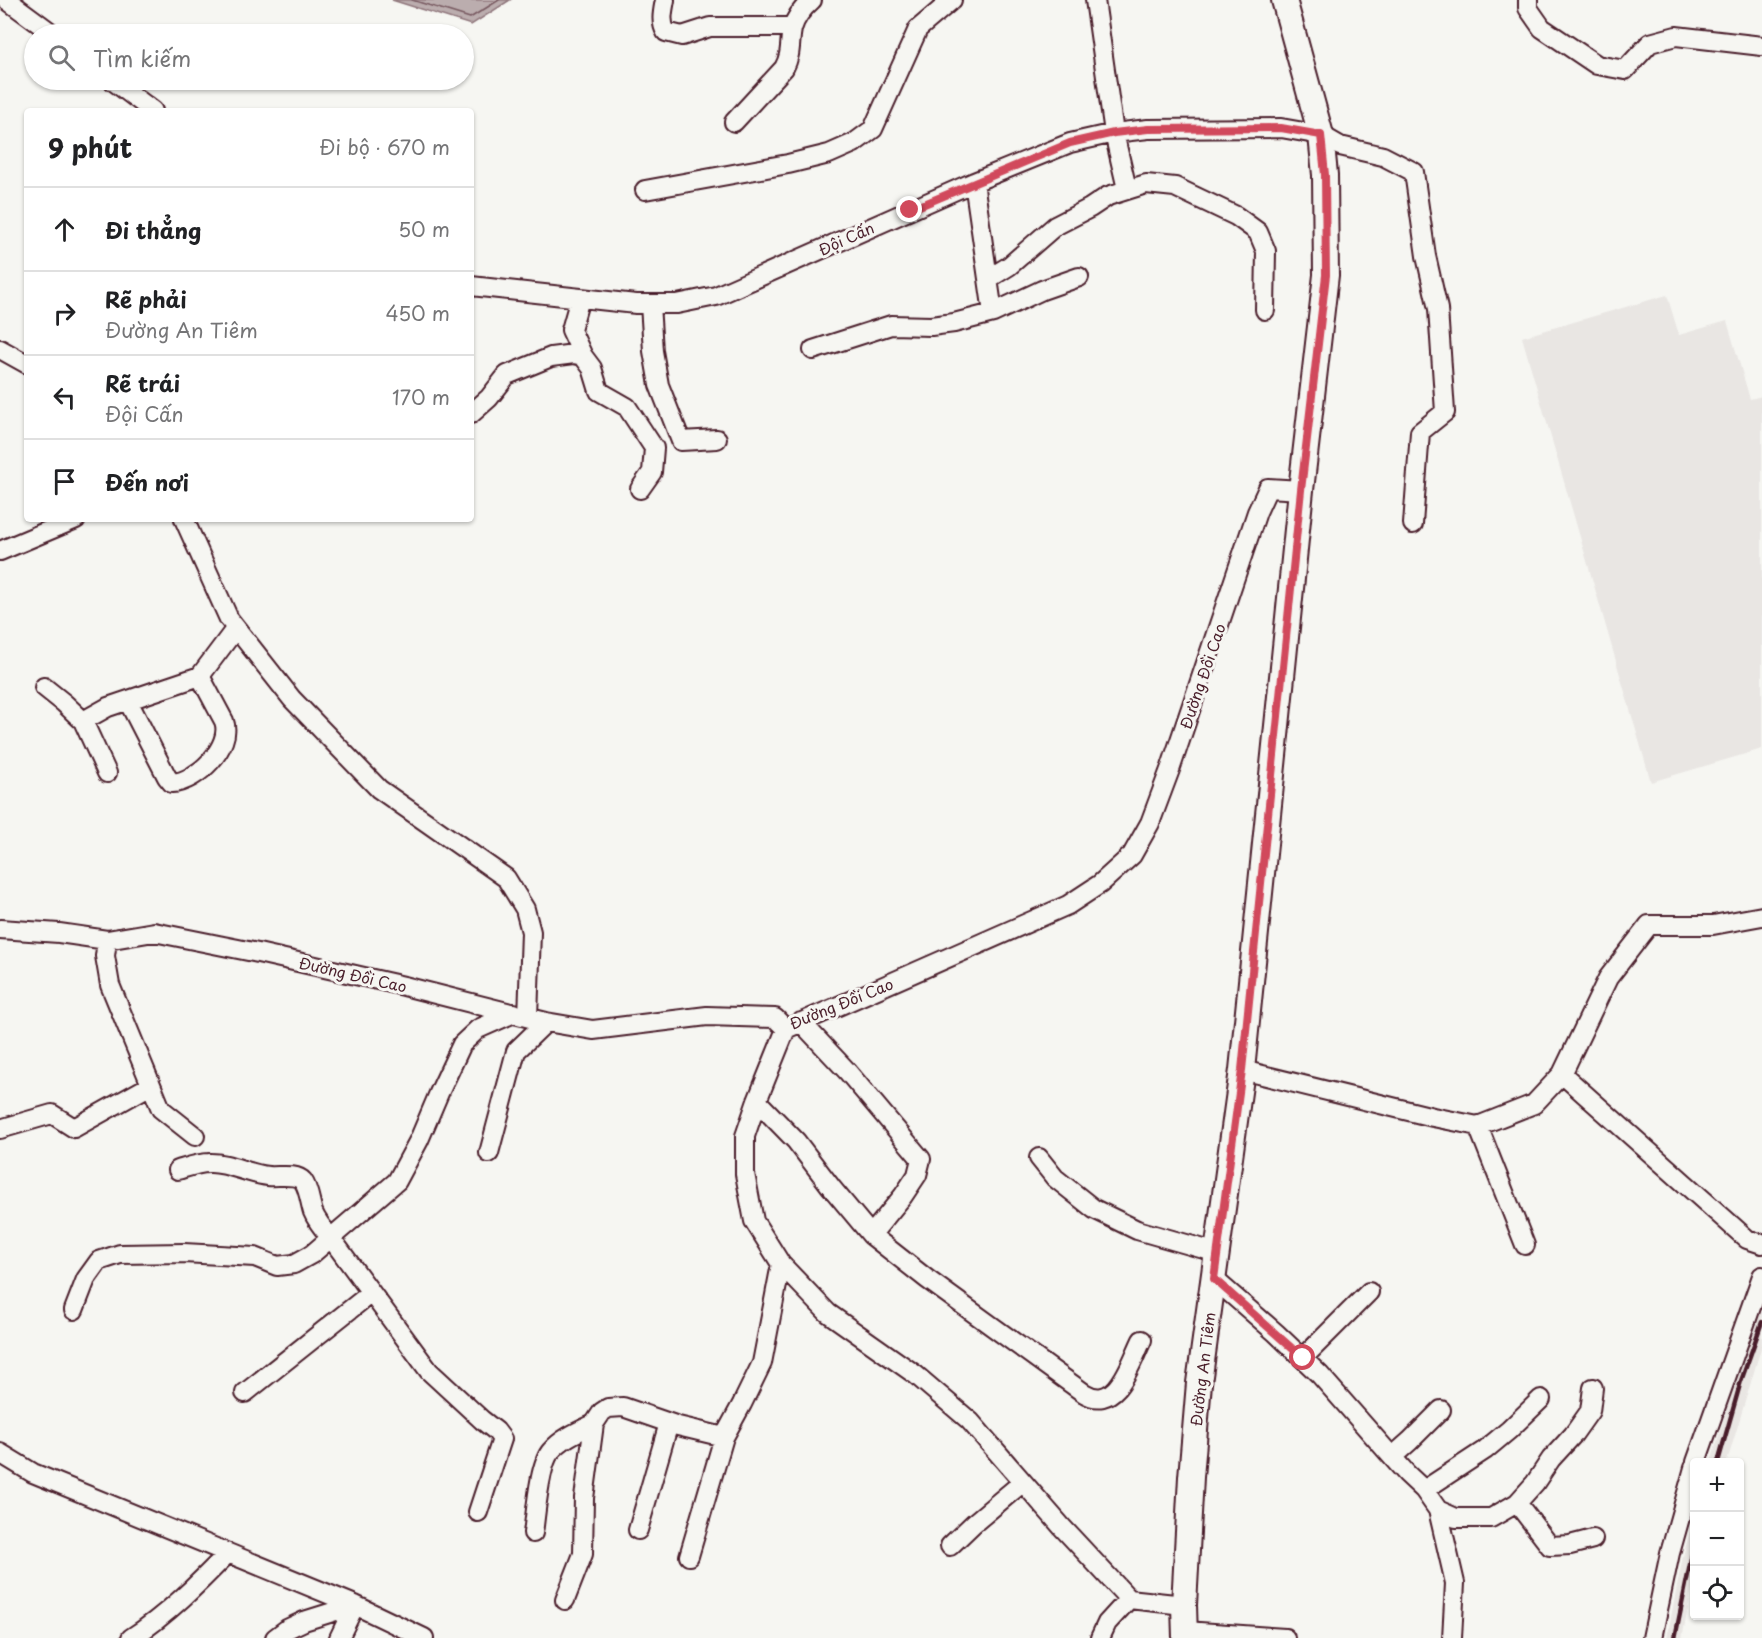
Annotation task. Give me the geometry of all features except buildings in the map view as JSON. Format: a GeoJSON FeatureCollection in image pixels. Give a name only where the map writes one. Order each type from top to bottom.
{"type":"FeatureCollection","features":[{"type":"Feature","properties":{"kind":"main road","name":"Đường An Tiêm"},"geometry":{"type":"LineString","coordinates":[[1185,1634],[1184,1605],[1198,1383],[1242,1070],[1301,490],[1326,275],[1325,175],[1321,135],[1284,0]]}},
{"type":"Feature","properties":{"kind":"street"},"geometry":{"type":"LineString","coordinates":[[7,0],[39,24]]}},
{"type":"Feature","properties":{"kind":"street"},"geometry":{"type":"LineString","coordinates":[[664,0],[663,26],[666,32],[682,36],[710,27],[792,27]]}},
{"type":"Feature","properties":{"kind":"street"},"geometry":{"type":"LineString","coordinates":[[734,122],[784,68],[790,57],[792,27],[803,8],[812,0]]}},
{"type":"Feature","properties":{"kind":"street"},"geometry":{"type":"LineString","coordinates":[[645,190],[788,164],[829,154],[854,143],[873,129],[918,29],[952,0]]}},
{"type":"Feature","properties":{"kind":"street"},"geometry":{"type":"LineString","coordinates":[[1095,0],[1114,133],[1127,189]]}},
{"type":"Feature","properties":{"kind":"street"},"geometry":{"type":"LineString","coordinates":[[1528,0],[1528,9],[1542,28],[1597,65],[1625,70],[1650,43],[1676,36],[1762,46]]}},
{"type":"Feature","properties":{"kind":"street"},"geometry":{"type":"LineString","coordinates":[[125,90],[149,108]]}},
{"type":"Feature","properties":{"kind":"street","name":"Đội Cấn"},"geometry":{"type":"LineString","coordinates":[[474,286],[636,304],[677,304],[716,296],[974,182],[1070,143],[1114,133],[1148,129],[1281,128],[1321,135],[1340,146],[1383,156],[1414,172],[1426,256],[1438,309],[1445,412],[1420,432],[1413,524]]}},
{"type":"Feature","properties":{"kind":"street"},"geometry":{"type":"LineString","coordinates":[[974,182],[993,313]]}},
{"type":"Feature","properties":{"kind":"street"},"geometry":{"type":"LineString","coordinates":[[988,279],[1009,266],[1055,226],[1108,196],[1146,184],[1175,188],[1236,216],[1258,232],[1266,251],[1265,310]]}},
{"type":"Feature","properties":{"kind":"street"},"geometry":{"type":"LineString","coordinates":[[813,350],[891,324],[931,326],[993,313],[1042,290],[1078,277]]}},
{"type":"Feature","properties":{"kind":"street"},"geometry":{"type":"LineString","coordinates":[[580,298],[571,330],[583,356],[592,368],[599,390],[627,407],[654,448],[652,472],[640,489]]}},
{"type":"Feature","properties":{"kind":"street"},"geometry":{"type":"LineString","coordinates":[[650,304],[653,351],[659,385],[681,441],[717,439]]}},
{"type":"Feature","properties":{"kind":"street"},"geometry":{"type":"LineString","coordinates":[[0,350],[24,362]]}},
{"type":"Feature","properties":{"kind":"street"},"geometry":{"type":"LineString","coordinates":[[474,411],[489,398],[507,375],[551,357],[574,354],[583,356]]}},
{"type":"Feature","properties":{"kind":"street","name":"Đường Đồi Cao"},"geometry":{"type":"LineString","coordinates":[[0,929],[59,933],[107,940],[154,932],[404,986],[546,1022],[593,1030],[707,1016],[775,1018],[794,1025],[1068,904],[1100,884],[1132,855],[1150,823],[1171,767],[1257,512],[1268,488],[1301,490]]}},
{"type":"Feature","properties":{"kind":"street"},"geometry":{"type":"LineString","coordinates":[[0,551],[69,522]]}},
{"type":"Feature","properties":{"kind":"street"},"geometry":{"type":"LineString","coordinates":[[74,1310],[86,1279],[99,1261],[120,1254],[166,1252],[255,1257],[277,1266],[294,1264],[312,1254],[398,1181],[462,1044],[478,1029],[521,1015],[531,932],[525,909],[506,878],[379,789],[292,699],[229,619],[185,522]]}},
{"type":"Feature","properties":{"kind":"street"},"geometry":{"type":"LineString","coordinates":[[83,721],[108,707],[200,676],[236,628]]}},
{"type":"Feature","properties":{"kind":"street"},"geometry":{"type":"LineString","coordinates":[[128,701],[167,777],[172,783],[178,782],[194,775],[206,765],[220,749],[225,736],[224,721],[200,676]]}},
{"type":"Feature","properties":{"kind":"street"},"geometry":{"type":"LineString","coordinates":[[44,687],[83,721],[107,773]]}},
{"type":"Feature","properties":{"kind":"street"},"geometry":{"type":"LineString","coordinates":[[1242,1070],[1478,1126],[1533,1104],[1562,1074],[1608,978],[1648,925],[1713,925],[1762,916]]}},
{"type":"Feature","properties":{"kind":"street"},"geometry":{"type":"LineString","coordinates":[[107,940],[105,956],[110,985],[161,1109],[195,1136]]}},
{"type":"Feature","properties":{"kind":"street"},"geometry":{"type":"LineString","coordinates":[[489,1153],[516,1051],[546,1022]]}},
{"type":"Feature","properties":{"kind":"street"},"geometry":{"type":"LineString","coordinates":[[871,1235],[917,1175],[921,1159],[847,1071],[794,1025],[757,1101],[745,1136],[745,1173],[754,1221],[781,1264],[828,1313],[916,1375],[970,1421],[1106,1577],[1129,1599],[1184,1605]]}},
{"type":"Feature","properties":{"kind":"street"},"geometry":{"type":"LineString","coordinates":[[1562,1074],[1747,1239],[1762,1244]]}},
{"type":"Feature","properties":{"kind":"street"},"geometry":{"type":"LineString","coordinates":[[0,1129],[52,1114],[74,1128],[151,1085]]}},
{"type":"Feature","properties":{"kind":"street"},"geometry":{"type":"LineString","coordinates":[[757,1101],[796,1141],[871,1235],[1090,1397],[1103,1398],[1116,1389],[1122,1382],[1142,1340]]}},
{"type":"Feature","properties":{"kind":"street"},"geometry":{"type":"LineString","coordinates":[[1478,1126],[1525,1245]]}},
{"type":"Feature","properties":{"kind":"street"},"geometry":{"type":"LineString","coordinates":[[1039,1158],[1055,1178],[1094,1209],[1137,1230],[1218,1252]]}},
{"type":"Feature","properties":{"kind":"street"},"geometry":{"type":"LineString","coordinates":[[178,1170],[208,1163],[222,1164],[247,1173],[301,1179],[320,1225],[429,1371],[502,1439],[478,1512]]}},
{"type":"Feature","properties":{"kind":"street"},"geometry":{"type":"LineString","coordinates":[[689,1556],[724,1437],[762,1363],[781,1264]]}},
{"type":"Feature","properties":{"kind":"street"},"geometry":{"type":"LineString","coordinates":[[1697,1458],[1762,1276]]}},
{"type":"Feature","properties":{"kind":"street"},"geometry":{"type":"LineString","coordinates":[[1214,1279],[1303,1358],[1424,1490],[1438,1510],[1455,1583],[1452,1638]]}},
{"type":"Feature","properties":{"kind":"street"},"geometry":{"type":"LineString","coordinates":[[245,1393],[372,1293]]}},
{"type":"Feature","properties":{"kind":"street"},"geometry":{"type":"LineString","coordinates":[[1303,1358],[1369,1293]]}},
{"type":"Feature","properties":{"kind":"street"},"geometry":{"type":"LineString","coordinates":[[1438,1510],[1456,1518],[1491,1518],[1517,1503],[1590,1411],[1593,1388]]}},
{"type":"Feature","properties":{"kind":"street"},"geometry":{"type":"LineString","coordinates":[[1424,1490],[1485,1449],[1509,1430],[1541,1399]]}},
{"type":"Feature","properties":{"kind":"street"},"geometry":{"type":"LineString","coordinates":[[565,1600],[583,1554],[584,1498],[594,1424],[602,1412],[608,1408],[623,1407],[669,1423],[724,1437]]}},
{"type":"Feature","properties":{"kind":"street"},"geometry":{"type":"LineString","coordinates":[[1392,1456],[1442,1410]]}},
{"type":"Feature","properties":{"kind":"street"},"geometry":{"type":"LineString","coordinates":[[638,1530],[669,1423]]}},
{"type":"Feature","properties":{"kind":"street"},"geometry":{"type":"LineString","coordinates":[[533,1533],[542,1470],[550,1451],[568,1437],[594,1424]]}},
{"type":"Feature","properties":{"kind":"street"},"geometry":{"type":"LineString","coordinates":[[0,1454],[33,1473],[355,1605],[424,1638]]}},
{"type":"Feature","properties":{"kind":"street"},"geometry":{"type":"LineString","coordinates":[[950,1546],[1023,1482]]}},
{"type":"Feature","properties":{"kind":"street"},"geometry":{"type":"LineString","coordinates":[[1652,1638],[1670,1553],[1690,1484]]}},
{"type":"Feature","properties":{"kind":"street"},"geometry":{"type":"LineString","coordinates":[[1517,1503],[1550,1546],[1570,1545],[1593,1539]]}},
{"type":"Feature","properties":{"kind":"street"},"geometry":{"type":"LineString","coordinates":[[130,1638],[201,1580],[228,1553]]}},
{"type":"Feature","properties":{"kind":"street"},"geometry":{"type":"LineString","coordinates":[[1100,1638],[1107,1623],[1129,1599]]}},
{"type":"Feature","properties":{"kind":"street"},"geometry":{"type":"LineString","coordinates":[[275,1638],[304,1621],[355,1605]]}},
{"type":"Feature","properties":{"kind":"street"},"geometry":{"type":"LineString","coordinates":[[339,1638],[355,1605]]}},
{"type":"Feature","properties":{"kind":"street"},"geometry":{"type":"LineString","coordinates":[[1185,1634],[1285,1638]]}},
{"type":"Feature","properties":{"kind":"shaded area"},"geometry":{"type":"Polygon","coordinates":[[[1667,295],[1679,335],[1727,321],[1750,399],[1762,396],[1762,749],[1651,782],[1522,337],[1667,295]]]}},
{"type":"Feature","properties":{"kind":"shaded area"},"geometry":{"type":"Polygon","coordinates":[[[1762,1305],[1762,1345],[1728,1458],[1712,1458],[1736,1379],[1762,1305]]]}},
{"type":"Feature","properties":{"kind":"shaded area"},"geometry":{"type":"Polygon","coordinates":[[[1690,1531],[1690,1599],[1682,1638],[1667,1638],[1690,1531]]]}},
{"type":"Feature","properties":{"kind":"water"},"geometry":{"type":"Polygon","coordinates":[[[392,0],[510,0],[473,24],[392,0]]]}},
{"type":"Feature","properties":{"kind":"railway"},"geometry":{"type":"LineString","coordinates":[[1719,1458],[1741,1381],[1762,1322]]}},
{"type":"Feature","properties":{"kind":"railway"},"geometry":{"type":"LineString","coordinates":[[1675,1638],[1690,1565]]}},
{"type":"Feature","properties":{"kind":"route"},"geometry":{"type":"LineString","coordinates":[[910,210],[1070,143],[1114,133],[1148,129],[1281,128],[1321,135],[1325,175],[1326,275],[1301,490],[1242,1070],[1214,1279],[1303,1358]]}}]}
